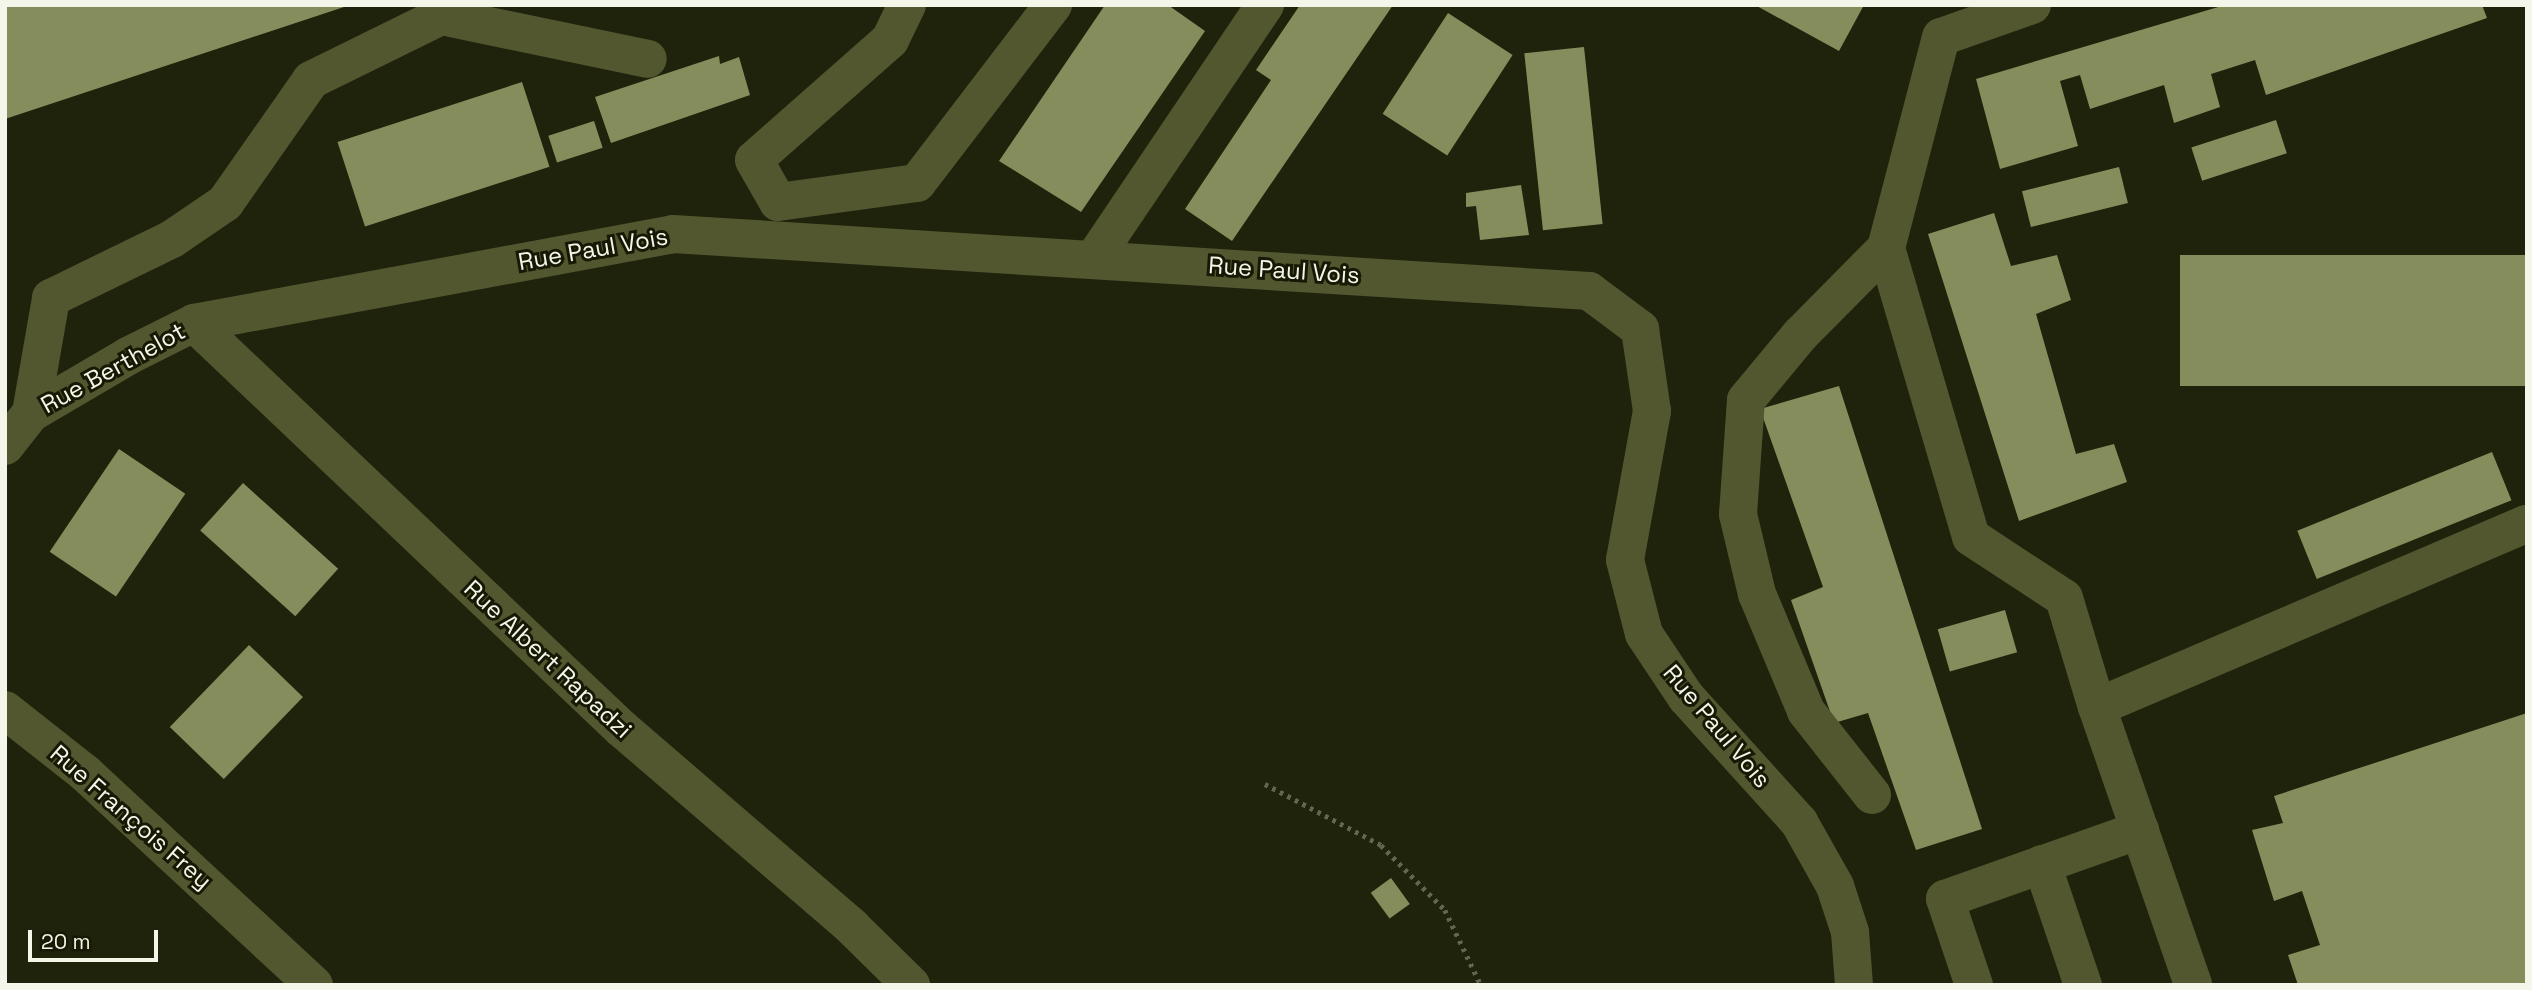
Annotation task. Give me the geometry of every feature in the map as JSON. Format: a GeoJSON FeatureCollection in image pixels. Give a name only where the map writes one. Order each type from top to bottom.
{"type":"FeatureCollection","features":[{"type":"Feature","properties":{"kind":"street"},"geometry":{"type":"LineString","coordinates":[[907,5],[890,40],[754,160],[778,202],[917,183],[1054,5]]}},
{"type":"Feature","properties":{"kind":"street"},"geometry":{"type":"LineString","coordinates":[[1096,257],[1265,5]]}},
{"type":"Feature","properties":{"kind":"street"},"geometry":{"type":"LineString","coordinates":[[2032,5],[1943,21],[1886,248],[1971,537],[2064,598],[2097,707],[2193,985]]}},
{"type":"Feature","properties":{"kind":"street"},"geometry":{"type":"LineString","coordinates":[[31,413],[51,298],[172,239],[225,203],[311,80],[441,16],[648,59]]}},
{"type":"Feature","properties":{"kind":"street","name":"Rue Paul Vois"},"geometry":{"type":"LineString","coordinates":[[194,323],[673,234],[885,250],[1096,257],[1589,291],[1640,330],[1652,411],[1625,560],[1644,634],[1686,697],[1799,822],[1835,886],[1850,932],[1854,985]]}},
{"type":"Feature","properties":{"kind":"street"},"geometry":{"type":"LineString","coordinates":[[1872,795],[1806,712],[1757,594],[1738,514],[1746,400],[1800,335],[1886,248]]}},
{"type":"Feature","properties":{"kind":"street","name":"Rue Berthelot"},"geometry":{"type":"LineString","coordinates":[[5,446],[31,413],[128,356],[194,323]]}},
{"type":"Feature","properties":{"kind":"street","name":"Rue Albert Rapadzi"},"geometry":{"type":"LineString","coordinates":[[194,323],[621,728],[852,927],[911,985]]}},
{"type":"Feature","properties":{"kind":"street"},"geometry":{"type":"LineString","coordinates":[[2097,707],[2527,524]]}},
{"type":"Feature","properties":{"kind":"street","name":"Rue François Frey"},"geometry":{"type":"LineString","coordinates":[[5,710],[85,774],[314,985]]}},
{"type":"Feature","properties":{"kind":"street"},"geometry":{"type":"LineString","coordinates":[[1974,985],[1945,899],[2140,830]]}},
{"type":"Feature","properties":{"kind":"street"},"geometry":{"type":"LineString","coordinates":[[2042,864],[2083,985]]}},
{"type":"Feature","properties":{"kind":"path"},"geometry":{"type":"LineString","coordinates":[[1265,784],[1381,845],[1445,910],[1481,985]]}},
{"type":"Feature","properties":{"kind":"building"},"geometry":{"type":"Polygon","coordinates":[[[5,5],[347,5],[347,6],[5,119],[5,5]]]}},
{"type":"Feature","properties":{"kind":"building"},"geometry":{"type":"Polygon","coordinates":[[[1105,5],[1168,5],[1205,31],[1081,212],[999,161],[1105,5]]]}},
{"type":"Feature","properties":{"kind":"building"},"geometry":{"type":"Polygon","coordinates":[[[1300,5],[1393,5],[1232,241],[1185,209],[1271,80],[1256,70],[1300,5]]]}},
{"type":"Feature","properties":{"kind":"building"},"geometry":{"type":"Polygon","coordinates":[[[1755,5],[1864,5],[1839,51],[1755,5]]]}},
{"type":"Feature","properties":{"kind":"building"},"geometry":{"type":"Polygon","coordinates":[[[2225,5],[2482,5],[2487,18],[2266,95],[2255,60],[2211,74],[2220,107],[2174,123],[2164,85],[2090,109],[2080,75],[2060,81],[2078,146],[2000,169],[1976,79],[2225,5]]]}},
{"type":"Feature","properties":{"kind":"building"},"geometry":{"type":"Polygon","coordinates":[[[1448,13],[1513,55],[1447,156],[1383,114],[1448,13]]]}},
{"type":"Feature","properties":{"kind":"building"},"geometry":{"type":"Polygon","coordinates":[[[1584,47],[1603,224],[1543,230],[1524,53],[1584,47]]]}},
{"type":"Feature","properties":{"kind":"building"},"geometry":{"type":"Polygon","coordinates":[[[719,56],[720,64],[739,57],[750,95],[611,143],[595,97],[719,56]]]}},
{"type":"Feature","properties":{"kind":"building"},"geometry":{"type":"Polygon","coordinates":[[[522,82],[550,167],[365,227],[337,142],[522,82]]]}},
{"type":"Feature","properties":{"kind":"building"},"geometry":{"type":"Polygon","coordinates":[[[2276,120],[2287,153],[2202,181],[2191,148],[2276,120]]]}},
{"type":"Feature","properties":{"kind":"building"},"geometry":{"type":"Polygon","coordinates":[[[594,121],[603,148],[557,162],[548,136],[594,121]]]}},
{"type":"Feature","properties":{"kind":"building"},"geometry":{"type":"Polygon","coordinates":[[[2119,167],[2128,203],[2031,227],[2022,191],[2119,167]]]}},
{"type":"Feature","properties":{"kind":"building"},"geometry":{"type":"Polygon","coordinates":[[[1521,185],[1529,235],[1480,240],[1476,206],[1466,207],[1466,193],[1521,185]]]}},
{"type":"Feature","properties":{"kind":"building"},"geometry":{"type":"Polygon","coordinates":[[[1994,213],[2011,266],[2057,255],[2071,300],[2036,314],[2076,454],[2114,444],[2127,482],[2019,521],[1928,234],[1994,213]]]}},
{"type":"Feature","properties":{"kind":"building"},"geometry":{"type":"Polygon","coordinates":[[[2180,255],[2527,255],[2527,386],[2180,386],[2180,255]]]}},
{"type":"Feature","properties":{"kind":"building"},"geometry":{"type":"Polygon","coordinates":[[[1839,386],[1982,829],[1916,850],[1868,713],[1834,723],[1791,600],[1823,587],[1760,409],[1839,386]]]}},
{"type":"Feature","properties":{"kind":"building"},"geometry":{"type":"Polygon","coordinates":[[[119,449],[185,494],[116,597],[50,552],[119,449]]]}},
{"type":"Feature","properties":{"kind":"building"},"geometry":{"type":"Polygon","coordinates":[[[2492,452],[2511,500],[2317,579],[2297,531],[2492,452]]]}},
{"type":"Feature","properties":{"kind":"building"},"geometry":{"type":"Polygon","coordinates":[[[243,483],[338,569],[295,616],[200,531],[243,483]]]}},
{"type":"Feature","properties":{"kind":"building"},"geometry":{"type":"Polygon","coordinates":[[[2005,610],[2017,652],[1950,672],[1938,629],[2005,610]]]}},
{"type":"Feature","properties":{"kind":"building"},"geometry":{"type":"Polygon","coordinates":[[[249,645],[303,697],[224,779],[170,727],[249,645]]]}},
{"type":"Feature","properties":{"kind":"building"},"geometry":{"type":"Polygon","coordinates":[[[2527,713],[2527,985],[2298,985],[2288,955],[2320,945],[2302,891],[2274,901],[2252,830],[2283,823],[2274,796],[2527,713]]]}},
{"type":"Feature","properties":{"kind":"building"},"geometry":{"type":"Polygon","coordinates":[[[1391,878],[1410,904],[1390,919],[1371,893],[1391,878]]]}}]}
